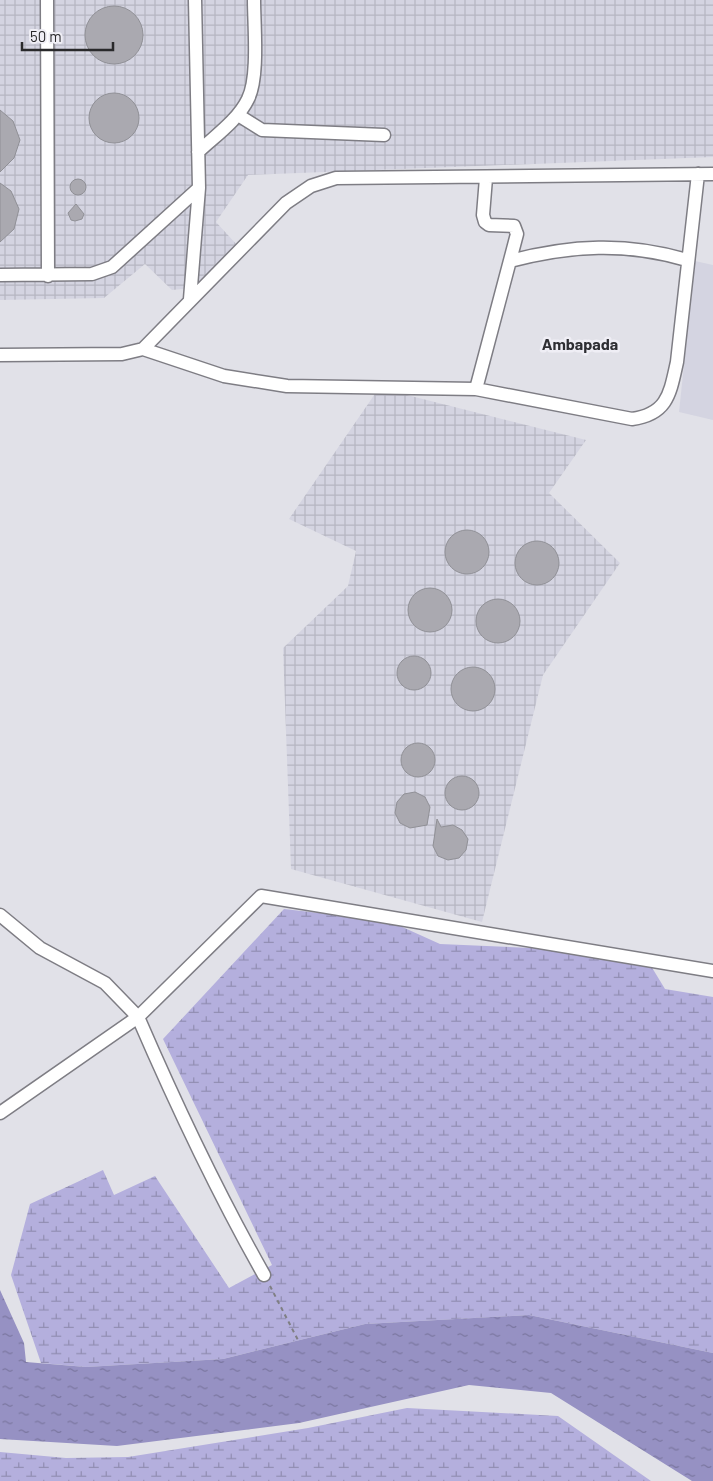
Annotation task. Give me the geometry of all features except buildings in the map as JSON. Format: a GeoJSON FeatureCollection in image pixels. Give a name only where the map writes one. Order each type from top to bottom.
{"type":"FeatureCollection","features":[{"type":"Feature","properties":{"kind":"street"},"geometry":{"type":"LineString","coordinates":[[47,0],[48,276]]}},
{"type":"Feature","properties":{"kind":"street"},"geometry":{"type":"LineString","coordinates":[[190,299],[199,188],[195,0]]}},
{"type":"Feature","properties":{"kind":"street"},"geometry":{"type":"LineString","coordinates":[[198,152],[238,115],[249,99],[254,79],[254,0]]}},
{"type":"Feature","properties":{"kind":"street"},"geometry":{"type":"LineString","coordinates":[[238,115],[262,130],[384,135]]}},
{"type":"Feature","properties":{"kind":"street"},"geometry":{"type":"LineString","coordinates":[[0,355],[122,354],[143,349],[224,376],[287,386],[476,388],[632,420],[649,417],[658,410],[670,392],[677,362],[698,174]]}},
{"type":"Feature","properties":{"kind":"street"},"geometry":{"type":"LineString","coordinates":[[143,349],[286,203],[311,186],[336,178],[384,175],[486,178],[713,174]]}},
{"type":"Feature","properties":{"kind":"street"},"geometry":{"type":"LineString","coordinates":[[476,388],[517,234],[514,226],[489,225],[485,222],[483,215],[486,178]]}},
{"type":"Feature","properties":{"kind":"street"},"geometry":{"type":"LineString","coordinates":[[0,275],[48,276],[92,274],[112,267],[199,188]]}},
{"type":"Feature","properties":{"kind":"street"},"geometry":{"type":"LineString","coordinates":[[510,261],[539,253],[562,252],[585,247],[630,247],[687,260]]}},
{"type":"Feature","properties":{"kind":"street"},"geometry":{"type":"LineString","coordinates":[[0,1112],[138,1017],[261,896],[713,971]]}},
{"type":"Feature","properties":{"kind":"street"},"geometry":{"type":"LineString","coordinates":[[0,915],[40,948],[105,983],[138,1017],[168,1087],[241,1234],[264,1275]]}},
{"type":"Feature","properties":{"kind":"path"},"geometry":{"type":"LineString","coordinates":[[264,1275],[299,1342]]}},
{"type":"Feature","properties":{"kind":"shaded area"},"geometry":{"type":"Polygon","coordinates":[[[0,0],[713,0],[713,157],[248,175],[216,222],[238,246],[203,287],[172,290],[145,264],[104,298],[0,300],[0,0]]]}},
{"type":"Feature","properties":{"kind":"shaded area"},"geometry":{"type":"Polygon","coordinates":[[[695,261],[713,265],[713,420],[679,412],[695,261]]]}},
{"type":"Feature","properties":{"kind":"shaded area"},"geometry":{"type":"Polygon","coordinates":[[[379,388],[586,440],[549,493],[620,563],[543,675],[482,922],[291,869],[283,648],[348,586],[356,551],[289,519],[379,388]]]}},
{"type":"Feature","properties":{"kind":"green space"},"geometry":{"type":"Polygon","coordinates":[[[284,909],[389,921],[440,944],[553,949],[651,966],[665,989],[713,997],[713,1353],[529,1315],[365,1324],[223,1359],[86,1367],[41,1363],[11,1275],[30,1204],[103,1170],[114,1195],[155,1176],[229,1288],[272,1265],[163,1039],[284,909]]]}},
{"type":"Feature","properties":{"kind":"green space"},"geometry":{"type":"Polygon","coordinates":[[[407,1408],[558,1416],[651,1481],[0,1481],[0,1452],[66,1458],[128,1457],[308,1428],[407,1408]]]}},
{"type":"Feature","properties":{"kind":"water"},"geometry":{"type":"Polygon","coordinates":[[[0,1290],[24,1343],[26,1362],[86,1367],[223,1359],[365,1324],[529,1315],[713,1353],[713,1481],[692,1481],[551,1393],[469,1385],[299,1423],[117,1446],[0,1439],[0,1290]]]}},
{"type":"Feature","properties":{"kind":"district","name":"Ambapada"},"geometry":{"type":"Point","coordinates":[580,344]}}]}
